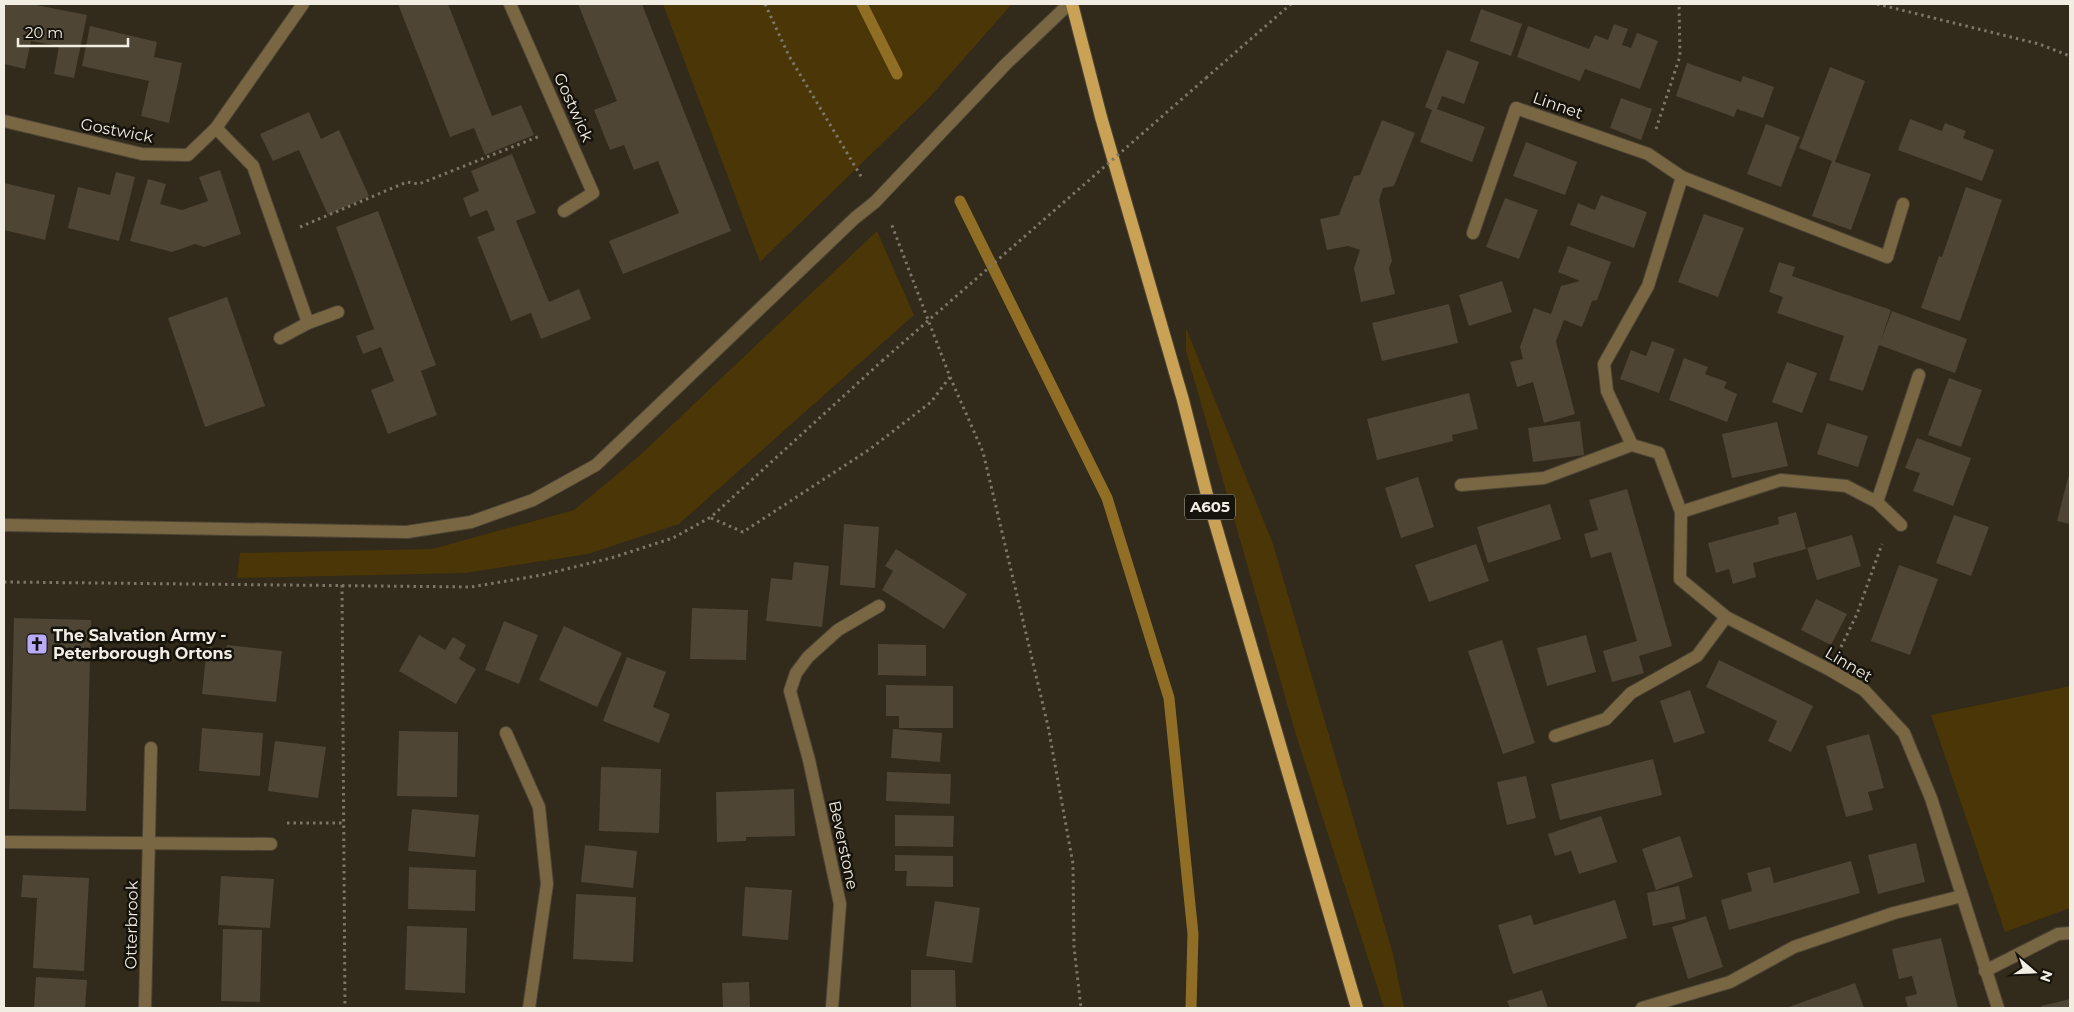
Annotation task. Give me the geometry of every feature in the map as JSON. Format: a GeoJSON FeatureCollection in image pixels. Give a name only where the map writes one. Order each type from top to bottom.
{"type":"FeatureCollection","features":[{"type":"Feature","properties":{"kind":"main road","name":"A605"},"geometry":{"type":"LineString","coordinates":[[1070,4],[1183,400],[1208,499],[1357,1008]]}},
{"type":"Feature","properties":{"kind":"street","name":"Gostwick"},"geometry":{"type":"LineString","coordinates":[[4,121],[142,154],[188,155],[216,128],[303,4]]}},
{"type":"Feature","properties":{"kind":"street","name":"Gostwick"},"geometry":{"type":"LineString","coordinates":[[510,4],[593,193],[564,211]]}},
{"type":"Feature","properties":{"kind":"street"},"geometry":{"type":"LineString","coordinates":[[4,525],[408,532],[471,522],[533,500],[596,465],[874,202],[1006,64],[1070,4]]}},
{"type":"Feature","properties":{"kind":"street","name":"Linnet"},"geometry":{"type":"LineString","coordinates":[[1473,233],[1516,108],[1648,154],[1682,177],[1887,257],[1903,204]]}},
{"type":"Feature","properties":{"kind":"street"},"geometry":{"type":"LineString","coordinates":[[216,128],[254,166],[308,323]]}},
{"type":"Feature","properties":{"kind":"street"},"geometry":{"type":"LineString","coordinates":[[1461,485],[1544,478],[1632,445],[1607,391],[1604,364],[1648,286],[1682,177]]}},
{"type":"Feature","properties":{"kind":"street"},"geometry":{"type":"LineString","coordinates":[[280,338],[308,323],[338,312]]}},
{"type":"Feature","properties":{"kind":"street"},"geometry":{"type":"LineString","coordinates":[[1877,502],[1919,375]]}},
{"type":"Feature","properties":{"kind":"street","name":"Linnet"},"geometry":{"type":"LineString","coordinates":[[1632,445],[1659,454],[1681,512],[1680,579],[1726,618],[1830,670],[1864,690],[1904,733],[1931,798],[1998,1008]]}},
{"type":"Feature","properties":{"kind":"street"},"geometry":{"type":"LineString","coordinates":[[1681,512],[1781,480],[1846,486],[1877,502],[1896,521]]}},
{"type":"Feature","properties":{"kind":"street","name":"Beverstone"},"geometry":{"type":"LineString","coordinates":[[832,1008],[840,904],[809,760],[790,691],[796,673],[808,657],[838,630],[879,606]]}},
{"type":"Feature","properties":{"kind":"street"},"geometry":{"type":"LineString","coordinates":[[1554,736],[1606,719],[1631,693],[1696,656],[1726,618]]}},
{"type":"Feature","properties":{"kind":"street"},"geometry":{"type":"LineString","coordinates":[[506,733],[539,807],[547,884],[529,1008]]}},
{"type":"Feature","properties":{"kind":"street","name":"Otterbrook"},"geometry":{"type":"LineString","coordinates":[[145,1008],[151,748]]}},
{"type":"Feature","properties":{"kind":"street"},"geometry":{"type":"LineString","coordinates":[[4,842],[271,844]]}},
{"type":"Feature","properties":{"kind":"street"},"geometry":{"type":"LineString","coordinates":[[1642,1008],[1730,982],[1794,947],[1894,912],[1962,896]]}},
{"type":"Feature","properties":{"kind":"street"},"geometry":{"type":"LineString","coordinates":[[1985,971],[2058,934],[2070,933]]}},
{"type":"Feature","properties":{"kind":"path"},"geometry":{"type":"LineString","coordinates":[[765,4],[789,56],[857,167]]}},
{"type":"Feature","properties":{"kind":"path"},"geometry":{"type":"LineString","coordinates":[[882,361],[1291,4]]}},
{"type":"Feature","properties":{"kind":"path"},"geometry":{"type":"LineString","coordinates":[[1648,154],[1680,56],[1679,4]]}},
{"type":"Feature","properties":{"kind":"path"},"geometry":{"type":"LineString","coordinates":[[1878,4],[2039,44],[2070,56]]}},
{"type":"Feature","properties":{"kind":"path"},"geometry":{"type":"LineString","coordinates":[[278,236],[407,182],[418,184],[564,126]]}},
{"type":"Feature","properties":{"kind":"path"},"geometry":{"type":"LineString","coordinates":[[890,221],[950,377],[983,452],[1048,726],[1073,864],[1074,947],[1081,1008]]}},
{"type":"Feature","properties":{"kind":"path"},"geometry":{"type":"LineString","coordinates":[[711,517],[743,532],[877,443],[931,402],[950,377]]}},
{"type":"Feature","properties":{"kind":"path"},"geometry":{"type":"LineString","coordinates":[[1830,670],[1857,614],[1896,521]]}},
{"type":"Feature","properties":{"kind":"path"},"geometry":{"type":"LineString","coordinates":[[342,585],[345,1008]]}},
{"type":"Feature","properties":{"kind":"path"},"geometry":{"type":"LineString","coordinates":[[271,844],[276,823],[344,824]]}},
{"type":"Feature","properties":{"kind":"shaded area"},"geometry":{"type":"Polygon","coordinates":[[[663,4],[1012,4],[929,98],[760,262],[663,4]]]}},
{"type":"Feature","properties":{"kind":"shaded area"},"geometry":{"type":"Polygon","coordinates":[[[877,231],[914,315],[679,524],[588,554],[465,573],[237,578],[240,553],[432,549],[574,510],[638,457],[877,231]]]}},
{"type":"Feature","properties":{"kind":"shaded area"},"geometry":{"type":"Polygon","coordinates":[[[1186,328],[1273,544],[1393,954],[1404,1008],[1384,1008],[1296,735],[1186,351],[1186,328]]]}},
{"type":"Feature","properties":{"kind":"shaded area"},"geometry":{"type":"Polygon","coordinates":[[[2070,686],[2070,908],[2005,932],[1931,715],[2070,686]]]}},
{"type":"Feature","properties":{"kind":"building"},"geometry":{"type":"Polygon","coordinates":[[[4,4],[31,4],[87,15],[74,78],[54,74],[59,46],[31,41],[25,69],[4,64],[4,4]]]}},
{"type":"Feature","properties":{"kind":"building"},"geometry":{"type":"Polygon","coordinates":[[[398,4],[448,4],[492,116],[521,105],[534,135],[485,155],[474,128],[450,137],[398,4]]]}},
{"type":"Feature","properties":{"kind":"building"},"geometry":{"type":"Polygon","coordinates":[[[578,4],[642,4],[731,231],[623,274],[609,241],[679,213],[658,161],[634,170],[624,145],[610,150],[594,110],[617,101],[578,4]]]}},
{"type":"Feature","properties":{"kind":"building"},"geometry":{"type":"Polygon","coordinates":[[[1481,9],[1522,24],[1511,56],[1470,41],[1481,9]]]}},
{"type":"Feature","properties":{"kind":"building"},"geometry":{"type":"Polygon","coordinates":[[[1614,24],[1628,29],[1622,45],[1631,48],[1637,33],[1658,41],[1640,89],[1585,69],[1580,81],[1517,57],[1528,26],[1589,49],[1595,35],[1608,40],[1614,24]]]}},
{"type":"Feature","properties":{"kind":"building"},"geometry":{"type":"Polygon","coordinates":[[[90,26],[157,42],[154,57],[182,63],[169,123],[141,116],[149,81],[82,66],[90,26]]]}},
{"type":"Feature","properties":{"kind":"building"},"geometry":{"type":"Polygon","coordinates":[[[1447,50],[1479,62],[1464,104],[1442,96],[1437,109],[1485,127],[1472,162],[1420,142],[1432,110],[1425,107],[1447,50]]]}},
{"type":"Feature","properties":{"kind":"building"},"geometry":{"type":"Polygon","coordinates":[[[1687,63],[1741,82],[1743,76],[1774,87],[1763,118],[1737,109],[1734,117],[1676,96],[1687,63]]]}},
{"type":"Feature","properties":{"kind":"building"},"geometry":{"type":"Polygon","coordinates":[[[1830,67],[1865,81],[1835,162],[1871,174],[1851,230],[1812,216],[1832,161],[1799,148],[1830,67]]]}},
{"type":"Feature","properties":{"kind":"building"},"geometry":{"type":"Polygon","coordinates":[[[1621,98],[1652,109],[1641,140],[1610,128],[1621,98]]]}},
{"type":"Feature","properties":{"kind":"building"},"geometry":{"type":"Polygon","coordinates":[[[309,112],[321,139],[339,130],[369,196],[328,215],[299,150],[273,161],[260,134],[309,112]]]}},
{"type":"Feature","properties":{"kind":"building"},"geometry":{"type":"Polygon","coordinates":[[[1910,119],[1942,131],[1945,123],[1966,131],[1963,138],[1994,150],[1982,181],[1898,150],[1910,119]]]}},
{"type":"Feature","properties":{"kind":"building"},"geometry":{"type":"Polygon","coordinates":[[[1382,120],[1415,133],[1394,186],[1383,188],[1379,200],[1392,261],[1389,268],[1395,294],[1361,302],[1354,268],[1360,250],[1348,246],[1327,250],[1320,219],[1339,215],[1354,176],[1360,175],[1382,120]]]}},
{"type":"Feature","properties":{"kind":"building"},"geometry":{"type":"Polygon","coordinates":[[[1766,124],[1800,137],[1781,187],[1747,174],[1766,124]]]}},
{"type":"Feature","properties":{"kind":"building"},"geometry":{"type":"Polygon","coordinates":[[[1526,142],[1577,162],[1565,195],[1513,176],[1526,142]]]}},
{"type":"Feature","properties":{"kind":"building"},"geometry":{"type":"Polygon","coordinates":[[[512,154],[536,213],[516,221],[549,302],[579,289],[591,319],[541,339],[531,313],[511,321],[477,237],[495,230],[487,210],[470,217],[463,198],[479,191],[471,171],[512,154]]]}},
{"type":"Feature","properties":{"kind":"building"},"geometry":{"type":"Polygon","coordinates":[[[220,170],[241,234],[204,247],[195,244],[172,252],[130,241],[148,179],[166,184],[160,204],[182,210],[208,201],[199,177],[220,170]]]}},
{"type":"Feature","properties":{"kind":"building"},"geometry":{"type":"Polygon","coordinates":[[[116,172],[135,177],[119,241],[68,228],[78,187],[110,195],[116,172]]]}},
{"type":"Feature","properties":{"kind":"building"},"geometry":{"type":"Polygon","coordinates":[[[4,183],[55,195],[45,240],[4,230],[4,183]]]}},
{"type":"Feature","properties":{"kind":"building"},"geometry":{"type":"Polygon","coordinates":[[[1966,187],[2002,200],[1960,321],[1921,308],[1939,256],[1942,257],[1966,187]]]}},
{"type":"Feature","properties":{"kind":"building"},"geometry":{"type":"Polygon","coordinates":[[[1601,195],[1647,212],[1634,248],[1570,225],[1578,203],[1595,210],[1601,195]]]}},
{"type":"Feature","properties":{"kind":"building"},"geometry":{"type":"Polygon","coordinates":[[[1505,198],[1538,210],[1519,259],[1486,247],[1505,198]]]}},
{"type":"Feature","properties":{"kind":"building"},"geometry":{"type":"Polygon","coordinates":[[[378,211],[436,365],[421,371],[437,415],[388,434],[371,390],[394,381],[381,347],[363,354],[356,336],[374,329],[336,227],[378,211]]]}},
{"type":"Feature","properties":{"kind":"building"},"geometry":{"type":"Polygon","coordinates":[[[1704,214],[1744,228],[1718,297],[1678,282],[1704,214]]]}},
{"type":"Feature","properties":{"kind":"building"},"geometry":{"type":"Polygon","coordinates":[[[1568,246],[1611,262],[1597,300],[1592,301],[1582,327],[1564,320],[1556,341],[1575,414],[1544,423],[1533,382],[1517,387],[1510,362],[1523,359],[1520,347],[1534,308],[1551,314],[1561,286],[1580,281],[1558,272],[1568,246]]]}},
{"type":"Feature","properties":{"kind":"building"},"geometry":{"type":"Polygon","coordinates":[[[1779,262],[1795,267],[1792,276],[1891,310],[1880,343],[1892,311],[1967,339],[1955,373],[1879,345],[1863,391],[1829,380],[1844,336],[1777,313],[1783,297],[1769,292],[1779,262]]]}},
{"type":"Feature","properties":{"kind":"building"},"geometry":{"type":"Polygon","coordinates":[[[1502,281],[1512,312],[1469,326],[1459,295],[1502,281]]]}},
{"type":"Feature","properties":{"kind":"building"},"geometry":{"type":"Polygon","coordinates":[[[227,297],[265,406],[205,427],[168,318],[227,297]]]}},
{"type":"Feature","properties":{"kind":"building"},"geometry":{"type":"Polygon","coordinates":[[[1449,304],[1458,343],[1382,361],[1372,323],[1449,304]]]}},
{"type":"Feature","properties":{"kind":"building"},"geometry":{"type":"Polygon","coordinates":[[[1652,341],[1675,349],[1659,393],[1620,379],[1631,350],[1646,356],[1652,341]]]}},
{"type":"Feature","properties":{"kind":"building"},"geometry":{"type":"Polygon","coordinates":[[[1684,358],[1708,367],[1705,374],[1727,382],[1724,388],[1737,394],[1727,422],[1669,400],[1684,358]]]}},
{"type":"Feature","properties":{"kind":"building"},"geometry":{"type":"Polygon","coordinates":[[[1787,362],[1817,373],[1802,413],[1772,402],[1787,362]]]}},
{"type":"Feature","properties":{"kind":"building"},"geometry":{"type":"Polygon","coordinates":[[[1949,378],[1982,390],[1961,447],[1928,435],[1949,378]]]}},
{"type":"Feature","properties":{"kind":"building"},"geometry":{"type":"Polygon","coordinates":[[[1469,393],[1478,429],[1452,435],[1453,441],[1377,460],[1367,419],[1469,393]]]}},
{"type":"Feature","properties":{"kind":"building"},"geometry":{"type":"Polygon","coordinates":[[[1580,421],[1584,455],[1533,462],[1528,428],[1580,421]]]}},
{"type":"Feature","properties":{"kind":"building"},"geometry":{"type":"Polygon","coordinates":[[[1777,422],[1788,466],[1732,478],[1722,434],[1777,422]]]}},
{"type":"Feature","properties":{"kind":"building"},"geometry":{"type":"Polygon","coordinates":[[[1827,423],[1868,436],[1858,467],[1817,454],[1827,423]]]}},
{"type":"Feature","properties":{"kind":"building"},"geometry":{"type":"Polygon","coordinates":[[[1917,438],[1971,458],[1953,506],[1913,491],[1920,473],[1905,468],[1917,438]]]}},
{"type":"Feature","properties":{"kind":"building"},"geometry":{"type":"Polygon","coordinates":[[[2070,470],[2070,524],[2057,521],[2070,470]]]}},
{"type":"Feature","properties":{"kind":"building"},"geometry":{"type":"Polygon","coordinates":[[[1418,477],[1434,527],[1401,538],[1385,488],[1418,477]]]}},
{"type":"Feature","properties":{"kind":"building"},"geometry":{"type":"Polygon","coordinates":[[[1627,489],[1672,646],[1639,656],[1644,673],[1612,682],[1603,651],[1637,641],[1611,552],[1591,558],[1584,534],[1598,530],[1589,500],[1627,489]]]}},
{"type":"Feature","properties":{"kind":"building"},"geometry":{"type":"Polygon","coordinates":[[[1550,504],[1561,539],[1488,563],[1477,527],[1550,504]]]}},
{"type":"Feature","properties":{"kind":"building"},"geometry":{"type":"Polygon","coordinates":[[[1796,512],[1806,549],[1753,563],[1756,577],[1733,584],[1729,569],[1716,573],[1708,543],[1779,524],[1778,517],[1796,512]]]}},
{"type":"Feature","properties":{"kind":"building"},"geometry":{"type":"Polygon","coordinates":[[[1954,515],[1989,527],[1971,576],[1936,563],[1954,515]]]}},
{"type":"Feature","properties":{"kind":"building"},"geometry":{"type":"Polygon","coordinates":[[[844,524],[879,527],[875,588],[840,585],[844,524]]]}},
{"type":"Feature","properties":{"kind":"building"},"geometry":{"type":"Polygon","coordinates":[[[1852,535],[1861,566],[1817,580],[1807,548],[1852,535]]]}},
{"type":"Feature","properties":{"kind":"building"},"geometry":{"type":"Polygon","coordinates":[[[1476,544],[1489,581],[1429,602],[1415,565],[1476,544]]]}},
{"type":"Feature","properties":{"kind":"building"},"geometry":{"type":"Polygon","coordinates":[[[896,549],[967,594],[944,629],[882,590],[893,571],[885,566],[896,549]]]}},
{"type":"Feature","properties":{"kind":"building"},"geometry":{"type":"Polygon","coordinates":[[[794,562],[829,566],[822,627],[766,621],[771,578],[792,580],[794,562]]]}},
{"type":"Feature","properties":{"kind":"building"},"geometry":{"type":"Polygon","coordinates":[[[1899,565],[1938,579],[1910,655],[1871,641],[1899,565]]]}},
{"type":"Feature","properties":{"kind":"building"},"geometry":{"type":"Polygon","coordinates":[[[1816,599],[1847,614],[1831,645],[1801,630],[1816,599]]]}},
{"type":"Feature","properties":{"kind":"building"},"geometry":{"type":"Polygon","coordinates":[[[692,608],[748,610],[746,660],[690,659],[692,608]]]}},
{"type":"Feature","properties":{"kind":"building"},"geometry":{"type":"Polygon","coordinates":[[[14,618],[91,620],[86,811],[9,809],[14,618]]]}},
{"type":"Feature","properties":{"kind":"building"},"geometry":{"type":"Polygon","coordinates":[[[504,621],[538,635],[519,684],[485,670],[504,621]]]}},
{"type":"Feature","properties":{"kind":"building"},"geometry":{"type":"Polygon","coordinates":[[[564,626],[622,653],[597,707],[539,680],[564,626]]]}},
{"type":"Feature","properties":{"kind":"building"},"geometry":{"type":"Polygon","coordinates":[[[419,635],[445,650],[453,637],[466,645],[459,659],[476,669],[456,704],[399,671],[419,635]]]}},
{"type":"Feature","properties":{"kind":"building"},"geometry":{"type":"Polygon","coordinates":[[[1586,635],[1596,672],[1547,686],[1537,648],[1586,635]]]}},
{"type":"Feature","properties":{"kind":"building"},"geometry":{"type":"Polygon","coordinates":[[[1502,640],[1535,743],[1503,754],[1468,651],[1502,640]]]}},
{"type":"Feature","properties":{"kind":"building"},"geometry":{"type":"Polygon","coordinates":[[[878,644],[926,645],[926,676],[878,675],[878,644]]]}},
{"type":"Feature","properties":{"kind":"building"},"geometry":{"type":"Polygon","coordinates":[[[227,645],[282,651],[276,702],[202,694],[207,647],[226,649],[227,645]]]}},
{"type":"Feature","properties":{"kind":"building"},"geometry":{"type":"Polygon","coordinates":[[[627,657],[666,672],[653,707],[670,714],[659,743],[603,721],[627,657]]]}},
{"type":"Feature","properties":{"kind":"building"},"geometry":{"type":"Polygon","coordinates":[[[1719,660],[1813,706],[1791,752],[1768,741],[1777,721],[1706,687],[1719,660]]]}},
{"type":"Feature","properties":{"kind":"building"},"geometry":{"type":"Polygon","coordinates":[[[886,685],[953,686],[953,728],[899,728],[899,716],[886,716],[886,685]]]}},
{"type":"Feature","properties":{"kind":"building"},"geometry":{"type":"Polygon","coordinates":[[[1690,690],[1705,733],[1674,743],[1660,701],[1690,690]]]}},
{"type":"Feature","properties":{"kind":"building"},"geometry":{"type":"Polygon","coordinates":[[[202,728],[263,733],[260,776],[199,771],[202,728]]]}},
{"type":"Feature","properties":{"kind":"building"},"geometry":{"type":"Polygon","coordinates":[[[893,729],[942,733],[940,762],[891,758],[893,729]]]}},
{"type":"Feature","properties":{"kind":"building"},"geometry":{"type":"Polygon","coordinates":[[[399,731],[458,732],[457,797],[397,796],[399,731]]]}},
{"type":"Feature","properties":{"kind":"building"},"geometry":{"type":"Polygon","coordinates":[[[1869,734],[1884,788],[1868,792],[1873,810],[1846,817],[1826,746],[1869,734]]]}},
{"type":"Feature","properties":{"kind":"building"},"geometry":{"type":"Polygon","coordinates":[[[275,741],[326,747],[318,798],[268,791],[275,741]]]}},
{"type":"Feature","properties":{"kind":"building"},"geometry":{"type":"Polygon","coordinates":[[[1653,759],[1662,795],[1560,820],[1551,784],[1653,759]]]}},
{"type":"Feature","properties":{"kind":"building"},"geometry":{"type":"Polygon","coordinates":[[[601,767],[661,769],[659,833],[599,831],[601,767]]]}},
{"type":"Feature","properties":{"kind":"building"},"geometry":{"type":"Polygon","coordinates":[[[887,772],[951,774],[950,804],[886,801],[887,772]]]}},
{"type":"Feature","properties":{"kind":"building"},"geometry":{"type":"Polygon","coordinates":[[[1526,776],[1536,818],[1507,825],[1497,782],[1526,776]]]}},
{"type":"Feature","properties":{"kind":"building"},"geometry":{"type":"Polygon","coordinates":[[[794,789],[795,836],[746,837],[746,841],[717,842],[716,792],[794,789]]]}},
{"type":"Feature","properties":{"kind":"building"},"geometry":{"type":"Polygon","coordinates":[[[412,809],[479,815],[475,857],[408,851],[412,809]]]}},
{"type":"Feature","properties":{"kind":"building"},"geometry":{"type":"Polygon","coordinates":[[[895,815],[954,816],[953,847],[895,846],[895,815]]]}},
{"type":"Feature","properties":{"kind":"building"},"geometry":{"type":"Polygon","coordinates":[[[1601,816],[1617,862],[1579,874],[1571,851],[1555,856],[1548,834],[1601,816]]]}},
{"type":"Feature","properties":{"kind":"building"},"geometry":{"type":"Polygon","coordinates":[[[1680,836],[1693,877],[1656,890],[1642,849],[1680,836]]]}},
{"type":"Feature","properties":{"kind":"building"},"geometry":{"type":"Polygon","coordinates":[[[1916,843],[1925,882],[1878,894],[1868,855],[1916,843]]]}},
{"type":"Feature","properties":{"kind":"building"},"geometry":{"type":"Polygon","coordinates":[[[585,845],[637,851],[633,888],[581,882],[585,845]]]}},
{"type":"Feature","properties":{"kind":"building"},"geometry":{"type":"Polygon","coordinates":[[[895,855],[953,856],[953,887],[906,886],[907,871],[895,871],[895,855]]]}},
{"type":"Feature","properties":{"kind":"building"},"geometry":{"type":"Polygon","coordinates":[[[1851,861],[1860,893],[1729,930],[1721,900],[1752,891],[1747,873],[1770,867],[1774,883],[1851,861]]]}},
{"type":"Feature","properties":{"kind":"building"},"geometry":{"type":"Polygon","coordinates":[[[409,867],[476,870],[475,911],[408,909],[409,867]]]}},
{"type":"Feature","properties":{"kind":"building"},"geometry":{"type":"Polygon","coordinates":[[[23,875],[89,878],[84,971],[33,968],[37,898],[21,897],[23,875]]]}},
{"type":"Feature","properties":{"kind":"building"},"geometry":{"type":"Polygon","coordinates":[[[221,876],[274,879],[270,928],[218,925],[221,876]]]}},
{"type":"Feature","properties":{"kind":"building"},"geometry":{"type":"Polygon","coordinates":[[[1679,886],[1686,919],[1653,926],[1647,893],[1679,886]]]}},
{"type":"Feature","properties":{"kind":"building"},"geometry":{"type":"Polygon","coordinates":[[[745,887],[792,890],[788,940],[742,936],[745,887]]]}},
{"type":"Feature","properties":{"kind":"building"},"geometry":{"type":"Polygon","coordinates":[[[576,894],[636,897],[633,962],[573,959],[576,894]]]}},
{"type":"Feature","properties":{"kind":"building"},"geometry":{"type":"Polygon","coordinates":[[[1615,900],[1627,938],[1513,974],[1498,925],[1531,915],[1534,925],[1615,900]]]}},
{"type":"Feature","properties":{"kind":"building"},"geometry":{"type":"Polygon","coordinates":[[[935,901],[980,908],[972,963],[926,956],[935,901]]]}},
{"type":"Feature","properties":{"kind":"building"},"geometry":{"type":"Polygon","coordinates":[[[1706,916],[1723,967],[1688,979],[1672,927],[1706,916]]]}},
{"type":"Feature","properties":{"kind":"building"},"geometry":{"type":"Polygon","coordinates":[[[407,926],[467,928],[465,993],[405,990],[407,926]]]}},
{"type":"Feature","properties":{"kind":"building"},"geometry":{"type":"Polygon","coordinates":[[[223,929],[262,930],[260,1002],[221,1001],[223,929]]]}},
{"type":"Feature","properties":{"kind":"building"},"geometry":{"type":"Polygon","coordinates":[[[1941,938],[1958,1008],[1908,1008],[1905,997],[1917,994],[1912,976],[1899,979],[1892,949],[1941,938]]]}},
{"type":"Feature","properties":{"kind":"building"},"geometry":{"type":"Polygon","coordinates":[[[911,970],[955,970],[956,1008],[911,1008],[911,970]]]}},
{"type":"Feature","properties":{"kind":"building"},"geometry":{"type":"Polygon","coordinates":[[[36,977],[87,980],[85,1008],[34,1008],[36,977]]]}},
{"type":"Feature","properties":{"kind":"building"},"geometry":{"type":"Polygon","coordinates":[[[749,982],[750,1008],[723,1008],[722,983],[749,982]]]}},
{"type":"Feature","properties":{"kind":"building"},"geometry":{"type":"Polygon","coordinates":[[[1855,983],[1864,1008],[1786,1008],[1855,983]]]}},
{"type":"Feature","properties":{"kind":"building"},"geometry":{"type":"Polygon","coordinates":[[[1542,990],[1548,1008],[1510,1008],[1507,1001],[1542,990]]]}},
{"type":"Feature","properties":{"kind":"building"},"geometry":{"type":"Polygon","coordinates":[[[2070,999],[2070,1008],[2041,1008],[2041,1006],[2070,999]]]}},
{"type":"Feature","properties":{"kind":"waterway"},"geometry":{"type":"LineString","coordinates":[[862,4],[897,74]]}},
{"type":"Feature","properties":{"kind":"waterway"},"geometry":{"type":"LineString","coordinates":[[960,201],[1107,498],[1169,698],[1193,934],[1191,1008]]}},
{"type":"Feature","properties":{"kind":"place","name":"The Salvation Army - Peterborough Ortons"},"geometry":{"type":"Point","coordinates":[37,644]}}]}
